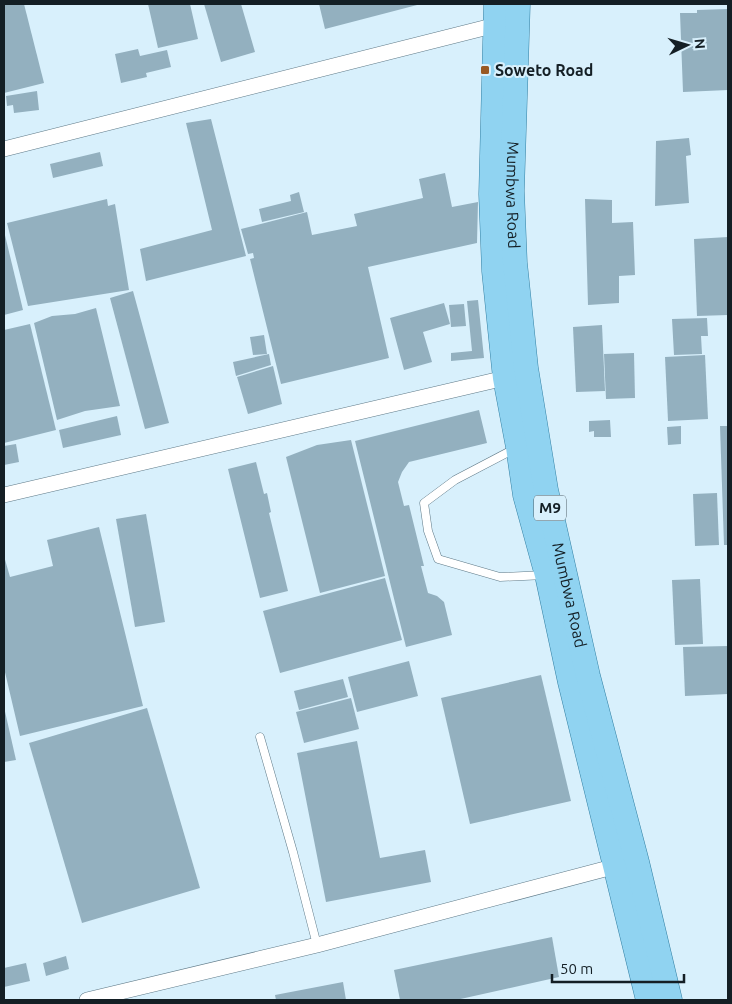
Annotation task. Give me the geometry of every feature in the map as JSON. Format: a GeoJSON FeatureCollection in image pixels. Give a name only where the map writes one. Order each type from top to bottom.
{"type":"FeatureCollection","features":[{"type":"Feature","properties":{"kind":"main road","name":"Mumbwa Road"},"geometry":{"type":"LineString","coordinates":[[507,13],[491,194],[494,271],[504,378],[518,447],[535,492],[588,676],[626,864],[648,1000]]}},
{"type":"Feature","properties":{"kind":"main road","name":"Mumbwa Road"},"geometry":{"type":"LineString","coordinates":[[507,13],[515,262],[526,368],[535,492],[547,575],[570,682],[670,1000]]}},
{"type":"Feature","properties":{"kind":"street"},"geometry":{"type":"LineString","coordinates":[[4,149],[507,13]]}},
{"type":"Feature","properties":{"kind":"street"},"geometry":{"type":"LineString","coordinates":[[4,495],[504,378]]}},
{"type":"Feature","properties":{"kind":"street"},"geometry":{"type":"LineString","coordinates":[[87,1000],[317,945],[626,864]]}},
{"type":"Feature","properties":{"kind":"lane"},"geometry":{"type":"LineString","coordinates":[[518,447],[454,480],[424,503],[428,531],[438,559],[500,577],[547,575]]}},
{"type":"Feature","properties":{"kind":"lane"},"geometry":{"type":"LineString","coordinates":[[260,737],[317,945]]}},
{"type":"Feature","properties":{"kind":"building"},"geometry":{"type":"Polygon","coordinates":[[[4,4],[24,4],[44,83],[4,93],[4,4]]]}},
{"type":"Feature","properties":{"kind":"building"},"geometry":{"type":"Polygon","coordinates":[[[148,4],[190,4],[198,39],[158,48],[148,4]]]}},
{"type":"Feature","properties":{"kind":"building"},"geometry":{"type":"Polygon","coordinates":[[[204,4],[241,4],[255,52],[221,62],[204,4]]]}},
{"type":"Feature","properties":{"kind":"building"},"geometry":{"type":"Polygon","coordinates":[[[319,4],[421,4],[325,29],[319,4]]]}},
{"type":"Feature","properties":{"kind":"building"},"geometry":{"type":"Polygon","coordinates":[[[728,9],[728,90],[683,92],[680,13],[697,13],[697,10],[728,9]]]}},
{"type":"Feature","properties":{"kind":"building"},"geometry":{"type":"Polygon","coordinates":[[[138,49],[140,56],[167,50],[171,67],[146,73],[147,77],[121,83],[115,54],[138,49]]]}},
{"type":"Feature","properties":{"kind":"building"},"geometry":{"type":"Polygon","coordinates":[[[37,91],[39,110],[14,113],[13,105],[7,106],[6,96],[37,91]]]}},
{"type":"Feature","properties":{"kind":"building"},"geometry":{"type":"Polygon","coordinates":[[[211,119],[246,256],[146,281],[140,249],[212,230],[186,123],[211,119]]]}},
{"type":"Feature","properties":{"kind":"building"},"geometry":{"type":"Polygon","coordinates":[[[689,138],[691,155],[686,156],[689,203],[655,206],[656,141],[689,138]]]}},
{"type":"Feature","properties":{"kind":"building"},"geometry":{"type":"Polygon","coordinates":[[[100,152],[103,166],[53,178],[50,164],[100,152]]]}},
{"type":"Feature","properties":{"kind":"building"},"geometry":{"type":"Polygon","coordinates":[[[445,173],[452,207],[478,202],[477,243],[368,267],[389,358],[281,384],[250,259],[254,258],[253,253],[248,254],[241,229],[307,212],[312,235],[357,226],[354,214],[423,198],[419,179],[445,173]]]}},
{"type":"Feature","properties":{"kind":"building"},"geometry":{"type":"Polygon","coordinates":[[[299,192],[304,212],[262,222],[259,209],[291,201],[290,195],[299,192]]]}},
{"type":"Feature","properties":{"kind":"building"},"geometry":{"type":"Polygon","coordinates":[[[107,199],[108,206],[115,204],[129,290],[28,306],[7,223],[107,199]]]}},
{"type":"Feature","properties":{"kind":"building"},"geometry":{"type":"Polygon","coordinates":[[[585,199],[612,200],[612,223],[633,222],[635,275],[619,276],[619,303],[588,305],[585,199]]]}},
{"type":"Feature","properties":{"kind":"building"},"geometry":{"type":"Polygon","coordinates":[[[4,231],[23,310],[4,315],[4,231]]]}},
{"type":"Feature","properties":{"kind":"building"},"geometry":{"type":"Polygon","coordinates":[[[728,237],[728,315],[697,316],[694,239],[728,237]]]}},
{"type":"Feature","properties":{"kind":"building"},"geometry":{"type":"Polygon","coordinates":[[[133,291],[169,423],[145,429],[110,298],[133,291]]]}},
{"type":"Feature","properties":{"kind":"building"},"geometry":{"type":"Polygon","coordinates":[[[478,300],[484,358],[451,361],[451,353],[472,351],[467,301],[478,300]]]}},
{"type":"Feature","properties":{"kind":"building"},"geometry":{"type":"Polygon","coordinates":[[[444,303],[450,324],[423,332],[432,362],[404,370],[390,318],[444,303]]]}},
{"type":"Feature","properties":{"kind":"building"},"geometry":{"type":"Polygon","coordinates":[[[464,304],[466,326],[451,327],[449,305],[464,304]]]}},
{"type":"Feature","properties":{"kind":"building"},"geometry":{"type":"Polygon","coordinates":[[[96,308],[120,406],[85,411],[57,420],[34,323],[52,316],[75,314],[96,308]]]}},
{"type":"Feature","properties":{"kind":"building"},"geometry":{"type":"Polygon","coordinates":[[[707,318],[708,336],[701,336],[702,354],[674,355],[672,319],[707,318]]]}},
{"type":"Feature","properties":{"kind":"building"},"geometry":{"type":"Polygon","coordinates":[[[30,324],[56,430],[4,443],[4,330],[30,324]]]}},
{"type":"Feature","properties":{"kind":"building"},"geometry":{"type":"Polygon","coordinates":[[[602,325],[605,391],[576,392],[573,327],[602,325]]]}},
{"type":"Feature","properties":{"kind":"building"},"geometry":{"type":"Polygon","coordinates":[[[264,335],[267,354],[253,355],[250,337],[264,335]]]}},
{"type":"Feature","properties":{"kind":"building"},"geometry":{"type":"Polygon","coordinates":[[[634,353],[635,398],[606,399],[604,354],[634,353]]]}},
{"type":"Feature","properties":{"kind":"building"},"geometry":{"type":"Polygon","coordinates":[[[269,354],[271,365],[236,376],[233,362],[269,354]]]}},
{"type":"Feature","properties":{"kind":"building"},"geometry":{"type":"Polygon","coordinates":[[[705,355],[708,419],[668,421],[665,357],[705,355]]]}},
{"type":"Feature","properties":{"kind":"building"},"geometry":{"type":"Polygon","coordinates":[[[273,366],[282,404],[248,414],[237,377],[273,366]]]}},
{"type":"Feature","properties":{"kind":"building"},"geometry":{"type":"Polygon","coordinates":[[[479,410],[487,443],[409,462],[398,482],[404,506],[409,505],[424,566],[421,566],[428,593],[437,596],[444,602],[452,635],[406,647],[355,441],[479,410]]]}},
{"type":"Feature","properties":{"kind":"building"},"geometry":{"type":"Polygon","coordinates":[[[117,416],[121,435],[63,448],[59,430],[117,416]]]}},
{"type":"Feature","properties":{"kind":"building"},"geometry":{"type":"Polygon","coordinates":[[[610,420],[611,437],[594,437],[594,431],[589,432],[589,421],[610,420]]]}},
{"type":"Feature","properties":{"kind":"building"},"geometry":{"type":"Polygon","coordinates":[[[681,426],[681,444],[668,445],[667,427],[681,426]]]}},
{"type":"Feature","properties":{"kind":"building"},"geometry":{"type":"Polygon","coordinates":[[[720,426],[728,426],[728,545],[724,545],[720,426]]]}},
{"type":"Feature","properties":{"kind":"building"},"geometry":{"type":"Polygon","coordinates":[[[351,440],[385,576],[320,593],[286,457],[317,445],[351,440]]]}},
{"type":"Feature","properties":{"kind":"building"},"geometry":{"type":"Polygon","coordinates":[[[16,444],[19,462],[4,465],[4,446],[16,444]]]}},
{"type":"Feature","properties":{"kind":"building"},"geometry":{"type":"Polygon","coordinates":[[[256,462],[264,494],[267,493],[271,512],[269,513],[288,591],[260,598],[228,469],[256,462]]]}},
{"type":"Feature","properties":{"kind":"building"},"geometry":{"type":"Polygon","coordinates":[[[717,493],[719,545],[695,546],[693,494],[717,493]]]}},
{"type":"Feature","properties":{"kind":"building"},"geometry":{"type":"Polygon","coordinates":[[[146,514],[165,622],[135,627],[116,519],[146,514]]]}},
{"type":"Feature","properties":{"kind":"building"},"geometry":{"type":"Polygon","coordinates":[[[99,527],[143,706],[20,736],[4,668],[4,556],[10,577],[53,566],[47,540],[99,527]]]}},
{"type":"Feature","properties":{"kind":"building"},"geometry":{"type":"Polygon","coordinates":[[[385,578],[402,640],[280,673],[263,611],[385,578]]]}},
{"type":"Feature","properties":{"kind":"building"},"geometry":{"type":"Polygon","coordinates":[[[700,579],[703,644],[675,645],[672,580],[700,579]]]}},
{"type":"Feature","properties":{"kind":"building"},"geometry":{"type":"Polygon","coordinates":[[[728,646],[728,694],[685,696],[683,647],[728,646]]]}},
{"type":"Feature","properties":{"kind":"building"},"geometry":{"type":"Polygon","coordinates":[[[409,661],[418,696],[357,712],[348,677],[409,661]]]}},
{"type":"Feature","properties":{"kind":"building"},"geometry":{"type":"Polygon","coordinates":[[[541,675],[571,801],[470,824],[441,698],[541,675]]]}},
{"type":"Feature","properties":{"kind":"building"},"geometry":{"type":"Polygon","coordinates":[[[343,679],[348,697],[299,710],[294,691],[343,679]]]}},
{"type":"Feature","properties":{"kind":"building"},"geometry":{"type":"Polygon","coordinates":[[[351,698],[359,729],[304,743],[296,712],[351,698]]]}},
{"type":"Feature","properties":{"kind":"building"},"geometry":{"type":"Polygon","coordinates":[[[4,707],[16,760],[4,762],[4,707]]]}},
{"type":"Feature","properties":{"kind":"building"},"geometry":{"type":"Polygon","coordinates":[[[147,708],[200,888],[82,923],[29,743],[147,708]]]}},
{"type":"Feature","properties":{"kind":"building"},"geometry":{"type":"Polygon","coordinates":[[[357,741],[380,858],[425,850],[431,882],[326,902],[297,753],[357,741]]]}},
{"type":"Feature","properties":{"kind":"building"},"geometry":{"type":"Polygon","coordinates":[[[552,937],[559,977],[456,1000],[400,1000],[394,970],[552,937]]]}},
{"type":"Feature","properties":{"kind":"building"},"geometry":{"type":"Polygon","coordinates":[[[66,956],[69,969],[46,976],[43,963],[66,956]]]}},
{"type":"Feature","properties":{"kind":"building"},"geometry":{"type":"Polygon","coordinates":[[[26,963],[30,981],[4,987],[4,968],[26,963]]]}},
{"type":"Feature","properties":{"kind":"building"},"geometry":{"type":"Polygon","coordinates":[[[343,982],[346,1000],[276,1000],[275,995],[343,982]]]}},
{"type":"Feature","properties":{"kind":"place","name":"Soweto Road"},"geometry":{"type":"Point","coordinates":[485,70]}}]}
